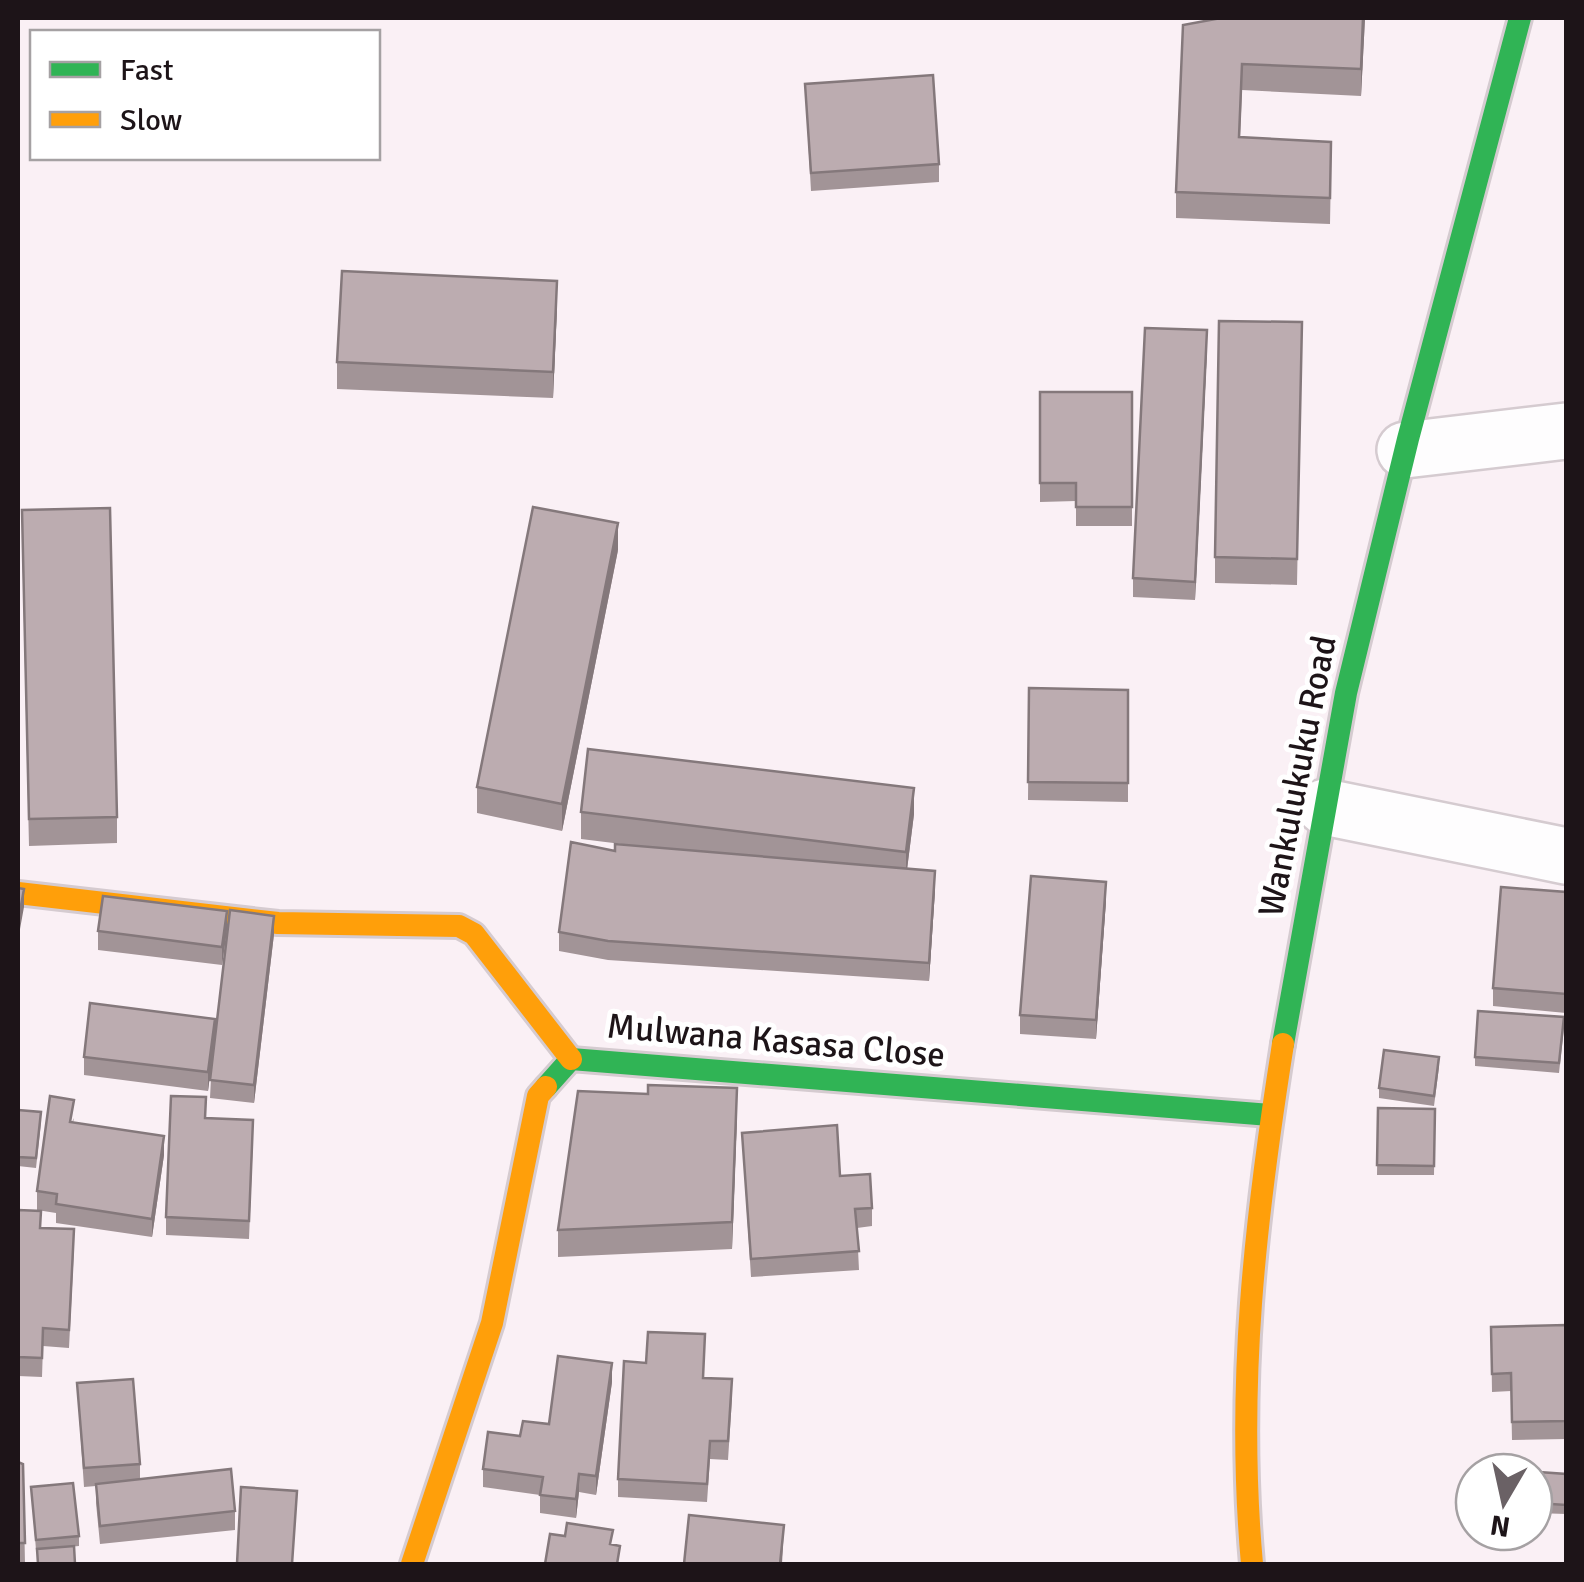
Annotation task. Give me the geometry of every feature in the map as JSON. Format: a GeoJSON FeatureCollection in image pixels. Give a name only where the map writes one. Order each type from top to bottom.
{"type":"FeatureCollection","features":[{"type":"Feature","properties":{"kind":"street","name":"Wankulukuku Road"},"geometry":{"type":"LineString","coordinates":[[1252,1564],[1247,1526],[1246,1342],[1270,1115],[1344,697],[1520,18]]}},
{"type":"Feature","properties":{"kind":"street"},"geometry":{"type":"LineString","coordinates":[[1405,450],[1566,432]]}},
{"type":"Feature","properties":{"kind":"street"},"geometry":{"type":"LineString","coordinates":[[1325,806],[1566,856]]}},
{"type":"Feature","properties":{"kind":"street"},"geometry":{"type":"LineString","coordinates":[[18,893],[278,924],[459,926],[474,934],[571,1059]]}},
{"type":"Feature","properties":{"kind":"street","name":"Mulwana Kasasa Close"},"geometry":{"type":"LineString","coordinates":[[412,1564],[492,1323],[538,1096],[571,1059],[1270,1115]]}},
{"type":"Feature","properties":{"kind":"building"},"geometry":{"type":"Polygon","coordinates":[[[1221,18],[1363,18],[1361,69],[1242,64],[1239,137],[1331,142],[1330,198],[1176,192],[1183,25],[1221,18]]]}},
{"type":"Feature","properties":{"kind":"building"},"geometry":{"type":"Polygon","coordinates":[[[933,75],[939,164],[811,173],[805,84],[933,75]]]}},
{"type":"Feature","properties":{"kind":"building"},"geometry":{"type":"Polygon","coordinates":[[[342,271],[557,281],[553,372],[337,362],[342,271]]]}},
{"type":"Feature","properties":{"kind":"building"},"geometry":{"type":"Polygon","coordinates":[[[1219,321],[1302,322],[1297,559],[1215,557],[1219,321]]]}},
{"type":"Feature","properties":{"kind":"building"},"geometry":{"type":"Polygon","coordinates":[[[1145,328],[1207,330],[1195,582],[1133,578],[1145,328]]]}},
{"type":"Feature","properties":{"kind":"building"},"geometry":{"type":"Polygon","coordinates":[[[1040,392],[1132,392],[1132,507],[1076,507],[1076,483],[1040,483],[1040,392]]]}},
{"type":"Feature","properties":{"kind":"building"},"geometry":{"type":"Polygon","coordinates":[[[533,507],[618,523],[562,804],[477,787],[533,507]]]}},
{"type":"Feature","properties":{"kind":"building"},"geometry":{"type":"Polygon","coordinates":[[[110,508],[117,817],[29,819],[22,510],[110,508]]]}},
{"type":"Feature","properties":{"kind":"building"},"geometry":{"type":"Polygon","coordinates":[[[1029,688],[1128,690],[1128,783],[1028,782],[1029,688]]]}},
{"type":"Feature","properties":{"kind":"building"},"geometry":{"type":"Polygon","coordinates":[[[588,749],[914,788],[906,852],[581,812],[588,749]]]}},
{"type":"Feature","properties":{"kind":"building"},"geometry":{"type":"Polygon","coordinates":[[[571,842],[615,851],[615,844],[935,871],[929,963],[608,941],[559,932],[571,842]]]}},
{"type":"Feature","properties":{"kind":"building"},"geometry":{"type":"Polygon","coordinates":[[[1031,876],[1106,882],[1096,1020],[1020,1015],[1031,876]]]}},
{"type":"Feature","properties":{"kind":"building"},"geometry":{"type":"Polygon","coordinates":[[[1501,887],[1566,892],[1566,994],[1493,988],[1501,887]]]}},
{"type":"Feature","properties":{"kind":"building"},"geometry":{"type":"Polygon","coordinates":[[[18,888],[24,889],[18,922],[18,888]]]}},
{"type":"Feature","properties":{"kind":"building"},"geometry":{"type":"Polygon","coordinates":[[[103,896],[227,911],[222,947],[98,931],[103,896]]]}},
{"type":"Feature","properties":{"kind":"building"},"geometry":{"type":"Polygon","coordinates":[[[230,910],[274,916],[254,1085],[210,1080],[230,910]]]}},
{"type":"Feature","properties":{"kind":"building"},"geometry":{"type":"Polygon","coordinates":[[[90,1003],[215,1019],[208,1072],[84,1057],[90,1003]]]}},
{"type":"Feature","properties":{"kind":"building"},"geometry":{"type":"Polygon","coordinates":[[[1478,1011],[1564,1017],[1559,1063],[1475,1057],[1478,1011]]]}},
{"type":"Feature","properties":{"kind":"building"},"geometry":{"type":"Polygon","coordinates":[[[1384,1050],[1439,1057],[1434,1096],[1379,1088],[1384,1050]]]}},
{"type":"Feature","properties":{"kind":"building"},"geometry":{"type":"Polygon","coordinates":[[[648,1085],[737,1088],[732,1222],[558,1230],[578,1091],[648,1094],[648,1085]]]}},
{"type":"Feature","properties":{"kind":"building"},"geometry":{"type":"Polygon","coordinates":[[[50,1096],[74,1100],[70,1122],[164,1136],[152,1219],[56,1204],[57,1194],[37,1191],[50,1096]]]}},
{"type":"Feature","properties":{"kind":"building"},"geometry":{"type":"Polygon","coordinates":[[[171,1096],[206,1097],[205,1118],[253,1120],[249,1221],[166,1217],[171,1096]]]}},
{"type":"Feature","properties":{"kind":"building"},"geometry":{"type":"Polygon","coordinates":[[[1378,1108],[1435,1109],[1434,1166],[1377,1165],[1378,1108]]]}},
{"type":"Feature","properties":{"kind":"building"},"geometry":{"type":"Polygon","coordinates":[[[18,1110],[41,1112],[36,1158],[18,1157],[18,1110]]]}},
{"type":"Feature","properties":{"kind":"building"},"geometry":{"type":"Polygon","coordinates":[[[837,1125],[840,1176],[870,1174],[872,1208],[855,1209],[859,1251],[751,1259],[742,1133],[837,1125]]]}},
{"type":"Feature","properties":{"kind":"building"},"geometry":{"type":"Polygon","coordinates":[[[18,1210],[41,1211],[40,1228],[74,1229],[69,1330],[43,1328],[42,1358],[18,1357],[18,1210]]]}},
{"type":"Feature","properties":{"kind":"building"},"geometry":{"type":"Polygon","coordinates":[[[1566,1325],[1566,1421],[1512,1422],[1511,1373],[1492,1374],[1491,1327],[1566,1325]]]}},
{"type":"Feature","properties":{"kind":"building"},"geometry":{"type":"Polygon","coordinates":[[[648,1332],[705,1334],[703,1378],[732,1379],[728,1441],[710,1441],[707,1484],[618,1479],[624,1361],[646,1363],[648,1332]]]}},
{"type":"Feature","properties":{"kind":"building"},"geometry":{"type":"Polygon","coordinates":[[[558,1356],[612,1363],[596,1476],[579,1474],[576,1499],[540,1495],[543,1477],[483,1469],[488,1432],[520,1436],[523,1421],[549,1424],[558,1356]]]}},
{"type":"Feature","properties":{"kind":"building"},"geometry":{"type":"Polygon","coordinates":[[[133,1379],[140,1464],[84,1468],[77,1383],[133,1379]]]}},
{"type":"Feature","properties":{"kind":"building"},"geometry":{"type":"Polygon","coordinates":[[[18,1462],[23,1464],[25,1543],[18,1543],[18,1462]]]}},
{"type":"Feature","properties":{"kind":"building"},"geometry":{"type":"Polygon","coordinates":[[[231,1469],[235,1511],[100,1526],[96,1484],[231,1469]]]}},
{"type":"Feature","properties":{"kind":"building"},"geometry":{"type":"Polygon","coordinates":[[[1554,1473],[1566,1474],[1566,1505],[1554,1504],[1554,1473]]]}},
{"type":"Feature","properties":{"kind":"building"},"geometry":{"type":"Polygon","coordinates":[[[73,1483],[79,1536],[36,1540],[31,1487],[73,1483]]]}},
{"type":"Feature","properties":{"kind":"building"},"geometry":{"type":"Polygon","coordinates":[[[241,1487],[297,1491],[292,1564],[237,1564],[241,1487]]]}},
{"type":"Feature","properties":{"kind":"building"},"geometry":{"type":"Polygon","coordinates":[[[689,1515],[784,1525],[780,1564],[684,1564],[689,1515]]]}},
{"type":"Feature","properties":{"kind":"building"},"geometry":{"type":"Polygon","coordinates":[[[567,1523],[613,1530],[610,1544],[620,1546],[617,1564],[545,1564],[550,1534],[565,1536],[567,1523]]]}},
{"type":"Feature","properties":{"kind":"building"},"geometry":{"type":"Polygon","coordinates":[[[74,1546],[75,1564],[38,1564],[37,1549],[74,1546]]]}},
{"type":"Feature","properties":{"kind":"traffic: fast"},"geometry":{"type":"LineString","coordinates":[[1283,1044],[1346,693],[1408,439],[1520,18]]}},
{"type":"Feature","properties":{"kind":"traffic: fast"},"geometry":{"type":"LineString","coordinates":[[546,1087],[571,1059],[1270,1115]]}},
{"type":"Feature","properties":{"kind":"traffic: slow"},"geometry":{"type":"LineString","coordinates":[[18,893],[278,923],[459,926],[474,934],[571,1059]]}},
{"type":"Feature","properties":{"kind":"traffic: slow"},"geometry":{"type":"LineString","coordinates":[[1252,1564],[1247,1368],[1264,1174],[1283,1044]]}},
{"type":"Feature","properties":{"kind":"traffic: slow"},"geometry":{"type":"LineString","coordinates":[[412,1564],[492,1323],[538,1096],[546,1087]]}}]}
